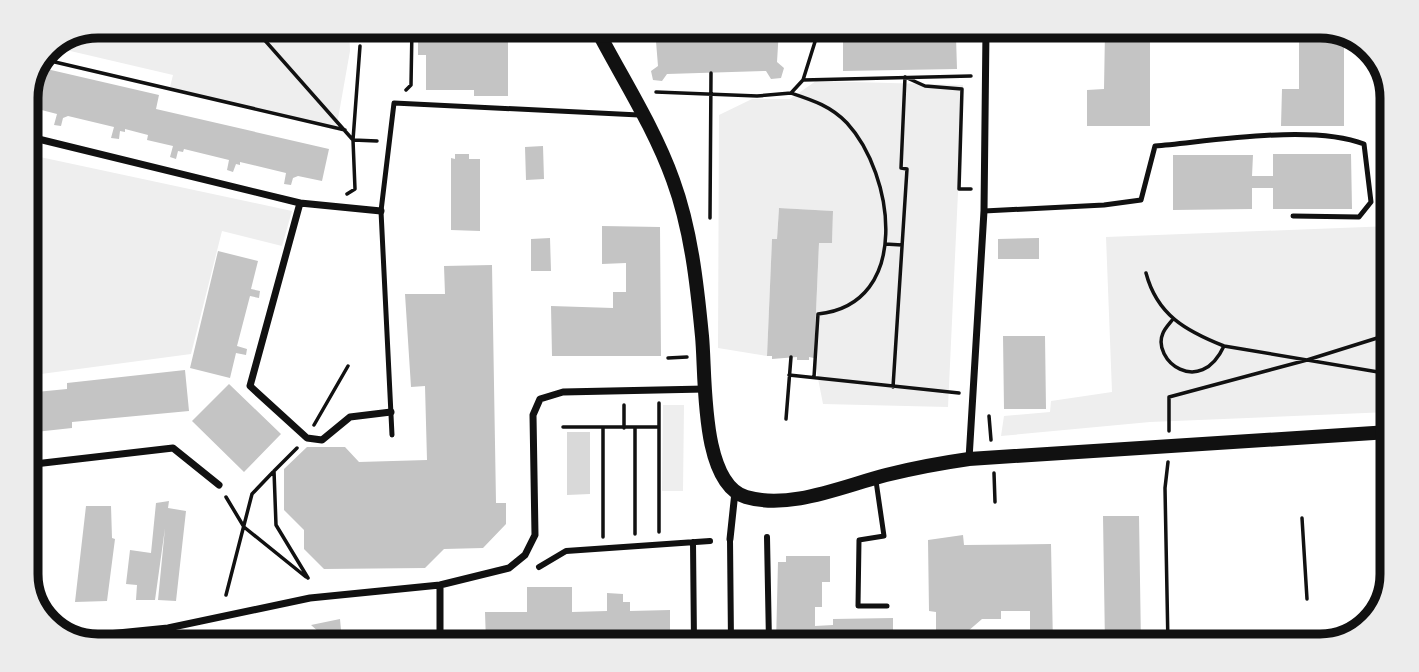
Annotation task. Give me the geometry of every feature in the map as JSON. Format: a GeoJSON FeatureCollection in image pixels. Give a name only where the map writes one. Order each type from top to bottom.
{"type":"FeatureCollection","features":[{"type":"Feature","properties":{"kind":"main road"},"geometry":{"type":"LineString","coordinates":[[601,38],[673,180],[686,227],[698,296],[709,425],[718,471],[735,492],[766,500],[790,498],[969,459],[1380,433]]}},
{"type":"Feature","properties":{"kind":"street"},"geometry":{"type":"LineString","coordinates":[[969,459],[984,211],[986,38]]}},
{"type":"Feature","properties":{"kind":"street"},"geometry":{"type":"LineString","coordinates":[[39,139],[300,203],[381,211]]}},
{"type":"Feature","properties":{"kind":"street"},"geometry":{"type":"LineString","coordinates":[[300,203],[250,386],[307,438],[322,440],[351,417],[391,412]]}},
{"type":"Feature","properties":{"kind":"street"},"geometry":{"type":"LineString","coordinates":[[130,634],[310,598],[440,585],[509,568],[525,555],[535,535],[533,415],[540,399],[563,392],[706,389]]}},
{"type":"Feature","properties":{"kind":"street"},"geometry":{"type":"LineString","coordinates":[[39,463],[173,448],[219,485]]}},
{"type":"Feature","properties":{"kind":"street"},"geometry":{"type":"LineString","coordinates":[[731,634],[730,540],[735,492]]}},
{"type":"Feature","properties":{"kind":"street"},"geometry":{"type":"LineString","coordinates":[[766,537],[769,634]]}},
{"type":"Feature","properties":{"kind":"street"},"geometry":{"type":"LineString","coordinates":[[539,567],[566,551],[710,541]]}},
{"type":"Feature","properties":{"kind":"street"},"geometry":{"type":"LineString","coordinates":[[693,542],[694,634]]}},
{"type":"Feature","properties":{"kind":"street"},"geometry":{"type":"LineString","coordinates":[[440,585],[440,634]]}},
{"type":"Feature","properties":{"kind":"lane"},"geometry":{"type":"LineString","coordinates":[[392,435],[381,211],[394,103],[642,115]]}},
{"type":"Feature","properties":{"kind":"lane"},"geometry":{"type":"LineString","coordinates":[[984,211],[1104,205],[1141,200],[1155,146],[1262,137],[1343,136],[1364,144],[1371,202],[1359,217],[1293,216]]}},
{"type":"Feature","properties":{"kind":"lane"},"geometry":{"type":"LineString","coordinates":[[875,478],[884,536],[859,540],[858,606],[887,606]]}},
{"type":"Feature","properties":{"kind":"path"},"geometry":{"type":"LineString","coordinates":[[263,38],[353,139],[389,143]]}},
{"type":"Feature","properties":{"kind":"path"},"geometry":{"type":"LineString","coordinates":[[394,103],[411,85],[412,38]]}},
{"type":"Feature","properties":{"kind":"path"},"geometry":{"type":"LineString","coordinates":[[791,93],[803,80],[816,38]]}},
{"type":"Feature","properties":{"kind":"path"},"geometry":{"type":"LineString","coordinates":[[337,200],[355,189],[353,139],[360,46]]}},
{"type":"Feature","properties":{"kind":"path"},"geometry":{"type":"LineString","coordinates":[[52,61],[345,130]]}},
{"type":"Feature","properties":{"kind":"path"},"geometry":{"type":"LineString","coordinates":[[710,218],[711,73]]}},
{"type":"Feature","properties":{"kind":"path"},"geometry":{"type":"LineString","coordinates":[[803,80],[975,76]]}},
{"type":"Feature","properties":{"kind":"path"},"geometry":{"type":"LineString","coordinates":[[905,77],[925,86],[961,89],[959,189],[971,189]]}},
{"type":"Feature","properties":{"kind":"path"},"geometry":{"type":"LineString","coordinates":[[893,387],[907,169],[901,168],[905,77]]}},
{"type":"Feature","properties":{"kind":"path"},"geometry":{"type":"LineString","coordinates":[[656,92],[757,96],[791,93],[823,104],[846,122],[865,147],[876,173],[884,213],[883,265],[871,284],[845,307],[818,314],[814,377]]}},
{"type":"Feature","properties":{"kind":"path"},"geometry":{"type":"LineString","coordinates":[[885,244],[902,245]]}},
{"type":"Feature","properties":{"kind":"path"},"geometry":{"type":"LineString","coordinates":[[1146,273],[1152,295],[1173,319],[1199,336],[1224,346],[1380,372]]}},
{"type":"Feature","properties":{"kind":"path"},"geometry":{"type":"LineString","coordinates":[[1173,319],[1162,335],[1163,351],[1177,368],[1191,373],[1205,371],[1218,359],[1224,346]]}},
{"type":"Feature","properties":{"kind":"path"},"geometry":{"type":"LineString","coordinates":[[1169,433],[1169,397],[1380,337]]}},
{"type":"Feature","properties":{"kind":"path"},"geometry":{"type":"LineString","coordinates":[[668,358],[689,357]]}},
{"type":"Feature","properties":{"kind":"path"},"geometry":{"type":"LineString","coordinates":[[786,419],[791,357]]}},
{"type":"Feature","properties":{"kind":"path"},"geometry":{"type":"LineString","coordinates":[[226,595],[252,494],[307,438],[348,366]]}},
{"type":"Feature","properties":{"kind":"path"},"geometry":{"type":"LineString","coordinates":[[789,375],[959,393]]}},
{"type":"Feature","properties":{"kind":"path"},"geometry":{"type":"LineString","coordinates":[[624,400],[624,428]]}},
{"type":"Feature","properties":{"kind":"path"},"geometry":{"type":"LineString","coordinates":[[659,402],[659,544]]}},
{"type":"Feature","properties":{"kind":"path"},"geometry":{"type":"LineString","coordinates":[[989,416],[992,440]]}},
{"type":"Feature","properties":{"kind":"path"},"geometry":{"type":"LineString","coordinates":[[564,427],[659,427]]}},
{"type":"Feature","properties":{"kind":"path"},"geometry":{"type":"LineString","coordinates":[[603,427],[603,548]]}},
{"type":"Feature","properties":{"kind":"path"},"geometry":{"type":"LineString","coordinates":[[635,427],[635,546]]}},
{"type":"Feature","properties":{"kind":"path"},"geometry":{"type":"LineString","coordinates":[[1168,460],[1165,488],[1168,634]]}},
{"type":"Feature","properties":{"kind":"path"},"geometry":{"type":"LineString","coordinates":[[993,470],[995,502]]}},
{"type":"Feature","properties":{"kind":"path"},"geometry":{"type":"LineString","coordinates":[[219,485],[244,527],[308,578],[276,525],[274,471]]}},
{"type":"Feature","properties":{"kind":"path"},"geometry":{"type":"LineString","coordinates":[[1302,519],[1307,599]]}},
{"type":"Feature","properties":{"kind":"shaded area"},"geometry":{"type":"Polygon","coordinates":[[[98,38],[349,38],[350,51],[336,130],[170,87],[173,75],[64,49],[75,43],[98,38]]]}},
{"type":"Feature","properties":{"kind":"shaded area"},"geometry":{"type":"Polygon","coordinates":[[[816,81],[963,85],[948,407],[823,404],[814,358],[819,243],[832,243],[833,211],[779,208],[777,239],[772,239],[767,356],[718,348],[719,115],[752,99],[790,99],[816,81]]]}},
{"type":"Feature","properties":{"kind":"shaded area"},"geometry":{"type":"Polygon","coordinates":[[[39,157],[292,211],[282,246],[222,231],[191,354],[39,374],[39,157]]]}},
{"type":"Feature","properties":{"kind":"shaded area"},"geometry":{"type":"Polygon","coordinates":[[[1380,226],[1380,412],[1150,422],[1001,436],[1004,416],[1050,412],[1051,401],[1112,392],[1106,237],[1380,226]]]}},
{"type":"Feature","properties":{"kind":"shaded area"},"geometry":{"type":"Polygon","coordinates":[[[663,405],[684,405],[683,491],[662,491],[663,405]]]}},
{"type":"Feature","properties":{"kind":"shaded area"},"geometry":{"type":"Polygon","coordinates":[[[567,432],[590,432],[590,494],[567,495],[567,432]]]}},
{"type":"Feature","properties":{"kind":"building"},"geometry":{"type":"Polygon","coordinates":[[[418,38],[508,38],[508,96],[474,96],[474,90],[426,90],[426,55],[418,55],[418,38]]]}},
{"type":"Feature","properties":{"kind":"building"},"geometry":{"type":"Polygon","coordinates":[[[656,38],[778,38],[777,62],[784,68],[781,78],[771,79],[766,71],[667,74],[662,81],[653,80],[651,71],[658,66],[656,38]]]}},
{"type":"Feature","properties":{"kind":"building"},"geometry":{"type":"Polygon","coordinates":[[[843,38],[956,38],[957,69],[843,71],[843,38]]]}},
{"type":"Feature","properties":{"kind":"building"},"geometry":{"type":"Polygon","coordinates":[[[1105,38],[1150,38],[1150,126],[1087,126],[1087,90],[1104,89],[1105,38]]]}},
{"type":"Feature","properties":{"kind":"building"},"geometry":{"type":"Polygon","coordinates":[[[1299,38],[1321,38],[1344,43],[1344,126],[1281,126],[1282,89],[1299,89],[1299,38]]]}},
{"type":"Feature","properties":{"kind":"building"},"geometry":{"type":"Polygon","coordinates":[[[47,69],[159,95],[156,109],[329,149],[322,181],[298,176],[293,178],[291,185],[284,184],[286,173],[240,162],[240,165],[236,164],[233,172],[227,170],[229,160],[184,149],[183,152],[178,151],[176,159],[170,157],[173,146],[147,140],[148,135],[125,129],[125,132],[120,131],[119,139],[111,138],[114,127],[68,116],[63,118],[61,126],[54,125],[57,114],[39,109],[41,83],[47,69]]]}},
{"type":"Feature","properties":{"kind":"building"},"geometry":{"type":"Polygon","coordinates":[[[543,146],[544,179],[526,180],[525,147],[543,146]]]}},
{"type":"Feature","properties":{"kind":"building"},"geometry":{"type":"Polygon","coordinates":[[[455,154],[469,154],[469,159],[480,159],[480,231],[451,230],[451,158],[455,159],[455,154]]]}},
{"type":"Feature","properties":{"kind":"building"},"geometry":{"type":"Polygon","coordinates":[[[1273,154],[1351,154],[1352,209],[1273,209],[1273,188],[1252,188],[1252,209],[1173,210],[1173,155],[1253,155],[1252,176],[1273,176],[1273,154]]]}},
{"type":"Feature","properties":{"kind":"building"},"geometry":{"type":"Polygon","coordinates":[[[779,208],[833,211],[832,243],[819,243],[814,358],[809,357],[809,360],[797,360],[797,357],[772,359],[772,356],[767,356],[772,239],[777,239],[779,208]]]}},
{"type":"Feature","properties":{"kind":"building"},"geometry":{"type":"Polygon","coordinates":[[[602,226],[660,227],[661,356],[552,356],[551,306],[613,308],[613,292],[626,292],[626,263],[602,264],[602,226]]]}},
{"type":"Feature","properties":{"kind":"building"},"geometry":{"type":"Polygon","coordinates":[[[550,238],[551,271],[531,271],[531,239],[550,238]]]}},
{"type":"Feature","properties":{"kind":"building"},"geometry":{"type":"Polygon","coordinates":[[[1039,238],[1039,259],[998,259],[998,239],[1039,238]]]}},
{"type":"Feature","properties":{"kind":"building"},"geometry":{"type":"Polygon","coordinates":[[[218,251],[258,261],[251,289],[260,291],[259,298],[250,296],[237,346],[247,349],[246,355],[236,353],[230,378],[190,368],[218,251]]]}},
{"type":"Feature","properties":{"kind":"building"},"geometry":{"type":"Polygon","coordinates":[[[492,265],[496,503],[506,503],[506,524],[483,548],[444,549],[425,568],[324,569],[304,549],[304,530],[284,510],[284,469],[307,447],[345,447],[359,462],[427,460],[425,386],[411,387],[405,294],[445,294],[444,266],[492,265]]]}},
{"type":"Feature","properties":{"kind":"building"},"geometry":{"type":"Polygon","coordinates":[[[1003,336],[1045,336],[1046,409],[1004,409],[1003,336]]]}},
{"type":"Feature","properties":{"kind":"building"},"geometry":{"type":"Polygon","coordinates":[[[185,370],[189,411],[72,422],[72,428],[39,432],[39,392],[67,389],[67,383],[185,370]]]}},
{"type":"Feature","properties":{"kind":"building"},"geometry":{"type":"Polygon","coordinates":[[[229,384],[281,434],[244,472],[192,421],[229,384]]]}},
{"type":"Feature","properties":{"kind":"building"},"geometry":{"type":"Polygon","coordinates":[[[169,501],[168,508],[186,511],[176,601],[158,600],[165,528],[155,600],[136,600],[137,585],[126,584],[130,550],[151,553],[156,503],[169,501]]]}},
{"type":"Feature","properties":{"kind":"building"},"geometry":{"type":"Polygon","coordinates":[[[86,506],[111,506],[112,538],[115,539],[107,601],[75,602],[86,506]]]}},
{"type":"Feature","properties":{"kind":"building"},"geometry":{"type":"Polygon","coordinates":[[[1103,516],[1139,516],[1141,634],[1105,634],[1103,516]]]}},
{"type":"Feature","properties":{"kind":"building"},"geometry":{"type":"Polygon","coordinates":[[[963,535],[964,545],[1051,544],[1053,634],[1030,634],[1030,611],[1001,611],[1001,619],[982,619],[967,632],[936,632],[936,612],[929,611],[928,540],[963,535]]]}},
{"type":"Feature","properties":{"kind":"building"},"geometry":{"type":"Polygon","coordinates":[[[786,556],[830,556],[830,582],[822,582],[822,607],[815,607],[815,626],[833,625],[833,619],[893,618],[893,634],[776,634],[778,562],[786,562],[786,556]]]}},
{"type":"Feature","properties":{"kind":"building"},"geometry":{"type":"Polygon","coordinates":[[[527,587],[572,587],[572,612],[607,611],[607,593],[623,594],[623,602],[630,602],[630,611],[670,610],[670,634],[486,634],[485,612],[527,612],[527,587]]]}},
{"type":"Feature","properties":{"kind":"building"},"geometry":{"type":"Polygon","coordinates":[[[340,619],[341,634],[321,634],[311,625],[340,619]]]}}]}
